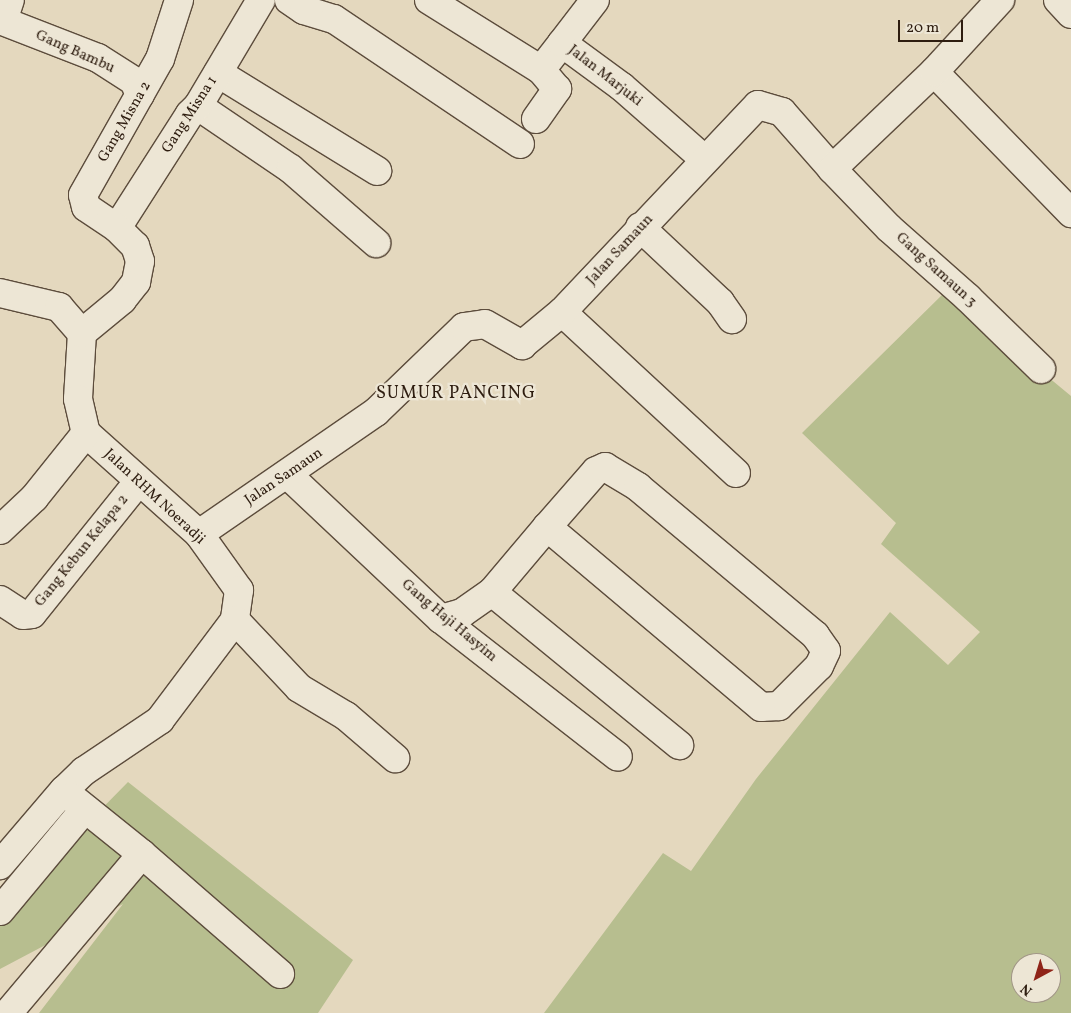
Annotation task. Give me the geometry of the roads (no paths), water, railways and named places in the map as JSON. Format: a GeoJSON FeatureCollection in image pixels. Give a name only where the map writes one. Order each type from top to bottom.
{"type":"FeatureCollection","features":[{"type":"Feature","properties":{"kind":"street","name":"Gang Misna 2"},"geometry":{"type":"LineString","coordinates":[[82,333],[109,312],[136,282],[140,261],[135,246],[117,228],[86,207],[83,195],[160,59],[179,0]]}},
{"type":"Feature","properties":{"kind":"street","name":"Gang Misna 1"},"geometry":{"type":"LineString","coordinates":[[117,228],[190,114],[198,106],[261,0]]}},
{"type":"Feature","properties":{"kind":"street"},"geometry":{"type":"LineString","coordinates":[[289,0],[304,10],[334,19],[520,144]]}},
{"type":"Feature","properties":{"kind":"street"},"geometry":{"type":"LineString","coordinates":[[429,0],[541,70],[558,89],[536,120]]}},
{"type":"Feature","properties":{"kind":"street"},"geometry":{"type":"LineString","coordinates":[[562,43],[595,0]]}},
{"type":"Feature","properties":{"kind":"street"},"geometry":{"type":"LineString","coordinates":[[832,169],[934,72],[1000,0]]}},
{"type":"Feature","properties":{"kind":"street"},"geometry":{"type":"LineString","coordinates":[[1058,0],[1071,14]]}},
{"type":"Feature","properties":{"kind":"street","name":"Gang Bambu"},"geometry":{"type":"LineString","coordinates":[[4,14],[98,58],[134,81],[140,96]]}},
{"type":"Feature","properties":{"kind":"street","name":"Jalan Marjuki"},"geometry":{"type":"LineString","coordinates":[[541,70],[562,43],[622,87],[704,160]]}},
{"type":"Feature","properties":{"kind":"street"},"geometry":{"type":"LineString","coordinates":[[934,72],[1071,213]]}},
{"type":"Feature","properties":{"kind":"street"},"geometry":{"type":"LineString","coordinates":[[218,74],[377,171]]}},
{"type":"Feature","properties":{"kind":"street"},"geometry":{"type":"LineString","coordinates":[[198,106],[291,169],[376,243]]}},
{"type":"Feature","properties":{"kind":"street","name":"Jalan Samaun"},"geometry":{"type":"LineString","coordinates":[[199,534],[288,475],[376,412],[464,327],[485,324],[522,345],[562,312],[640,227],[758,106],[782,112],[832,169]]}},
{"type":"Feature","properties":{"kind":"street","name":"Gang Samaun 3"},"geometry":{"type":"LineString","coordinates":[[832,169],[889,228],[968,298],[1041,369]]}},
{"type":"Feature","properties":{"kind":"street"},"geometry":{"type":"LineString","coordinates":[[640,227],[720,302],[732,319]]}},
{"type":"Feature","properties":{"kind":"street"},"geometry":{"type":"LineString","coordinates":[[0,292],[59,307],[82,333],[78,399],[86,433],[34,498],[0,530]]}},
{"type":"Feature","properties":{"kind":"street"},"geometry":{"type":"LineString","coordinates":[[562,312],[736,473]]}},
{"type":"Feature","properties":{"kind":"street","name":"Jalan RHM Noeradji"},"geometry":{"type":"LineString","coordinates":[[0,865],[64,790],[84,771],[160,720],[235,620],[239,590],[199,534],[138,482],[86,433]]}},
{"type":"Feature","properties":{"kind":"street"},"geometry":{"type":"LineString","coordinates":[[441,619],[462,613],[492,592],[547,527],[596,471],[605,467],[638,487],[815,635],[826,651],[819,666],[779,706],[761,707],[547,527]]}},
{"type":"Feature","properties":{"kind":"street","name":"Gang Haji Hasyim"},"geometry":{"type":"LineString","coordinates":[[288,475],[441,619],[618,757]]}},
{"type":"Feature","properties":{"kind":"street","name":"Gang Kebun Kelapa 2"},"geometry":{"type":"LineString","coordinates":[[0,600],[23,615],[32,614],[138,482]]}},
{"type":"Feature","properties":{"kind":"street"},"geometry":{"type":"LineString","coordinates":[[492,592],[679,745]]}},
{"type":"Feature","properties":{"kind":"street"},"geometry":{"type":"LineString","coordinates":[[235,620],[299,688],[346,716],[394,758]]}},
{"type":"Feature","properties":{"kind":"street"},"geometry":{"type":"LineString","coordinates":[[64,790],[84,810],[142,854],[280,974]]}},
{"type":"Feature","properties":{"kind":"street"},"geometry":{"type":"LineString","coordinates":[[0,911],[84,810]]}},
{"type":"Feature","properties":{"kind":"street"},"geometry":{"type":"LineString","coordinates":[[8,1013],[142,854]]}},
{"type":"Feature","properties":{"kind":"district","name":"SUMUR PANCING"},"geometry":{"type":"Point","coordinates":[456,394]}}]}
